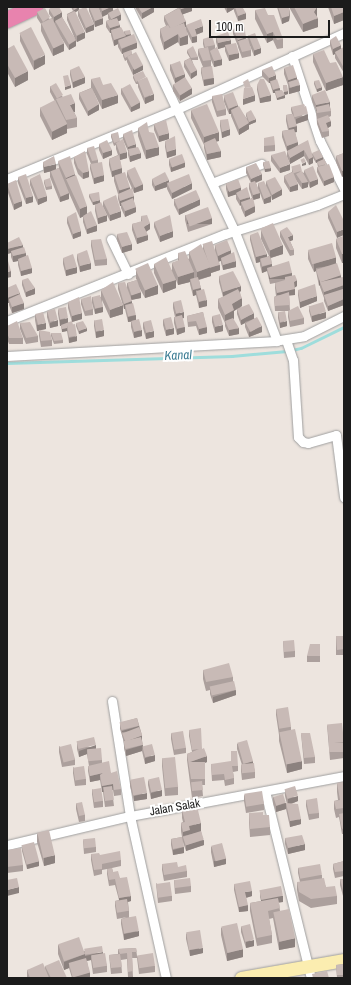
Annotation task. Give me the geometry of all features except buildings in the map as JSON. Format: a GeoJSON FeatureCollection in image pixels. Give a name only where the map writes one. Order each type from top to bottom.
{"type":"FeatureCollection","features":[{"type":"Feature","properties":{"kind":"highway"},"geometry":{"type":"LineString","coordinates":[[7,20],[35,7]]}},
{"type":"Feature","properties":{"kind":"main road"},"geometry":{"type":"LineString","coordinates":[[241,978],[310,972],[344,960]]}},
{"type":"Feature","properties":{"kind":"street"},"geometry":{"type":"LineString","coordinates":[[128,7],[235,232],[283,341],[293,360],[298,437],[303,442],[308,443],[336,435],[344,497]]}},
{"type":"Feature","properties":{"kind":"street"},"geometry":{"type":"LineString","coordinates":[[7,179],[176,109],[344,33]]}},
{"type":"Feature","properties":{"kind":"street"},"geometry":{"type":"LineString","coordinates":[[292,56],[320,141],[344,189]]}},
{"type":"Feature","properties":{"kind":"street"},"geometry":{"type":"LineString","coordinates":[[212,183],[261,164]]}},
{"type":"Feature","properties":{"kind":"street"},"geometry":{"type":"LineString","coordinates":[[7,321],[235,232],[344,194]]}},
{"type":"Feature","properties":{"kind":"street"},"geometry":{"type":"LineString","coordinates":[[111,239],[128,274]]}},
{"type":"Feature","properties":{"kind":"street"},"geometry":{"type":"LineString","coordinates":[[7,356],[283,341],[311,334],[344,316]]}},
{"type":"Feature","properties":{"kind":"street"},"geometry":{"type":"LineString","coordinates":[[112,701],[130,816],[166,978]]}},
{"type":"Feature","properties":{"kind":"street","name":"Jalan Salak"},"geometry":{"type":"LineString","coordinates":[[7,845],[130,816],[344,776]]}},
{"type":"Feature","properties":{"kind":"street"},"geometry":{"type":"LineString","coordinates":[[265,791],[310,972]]}},
{"type":"Feature","properties":{"kind":"waterway","name":"Kanal"},"geometry":{"type":"LineString","coordinates":[[292,350],[301,348],[344,327]]}},
{"type":"Feature","properties":{"kind":"waterway","name":"Kanal"},"geometry":{"type":"LineString","coordinates":[[7,363],[232,356],[287,351]]}}]}
